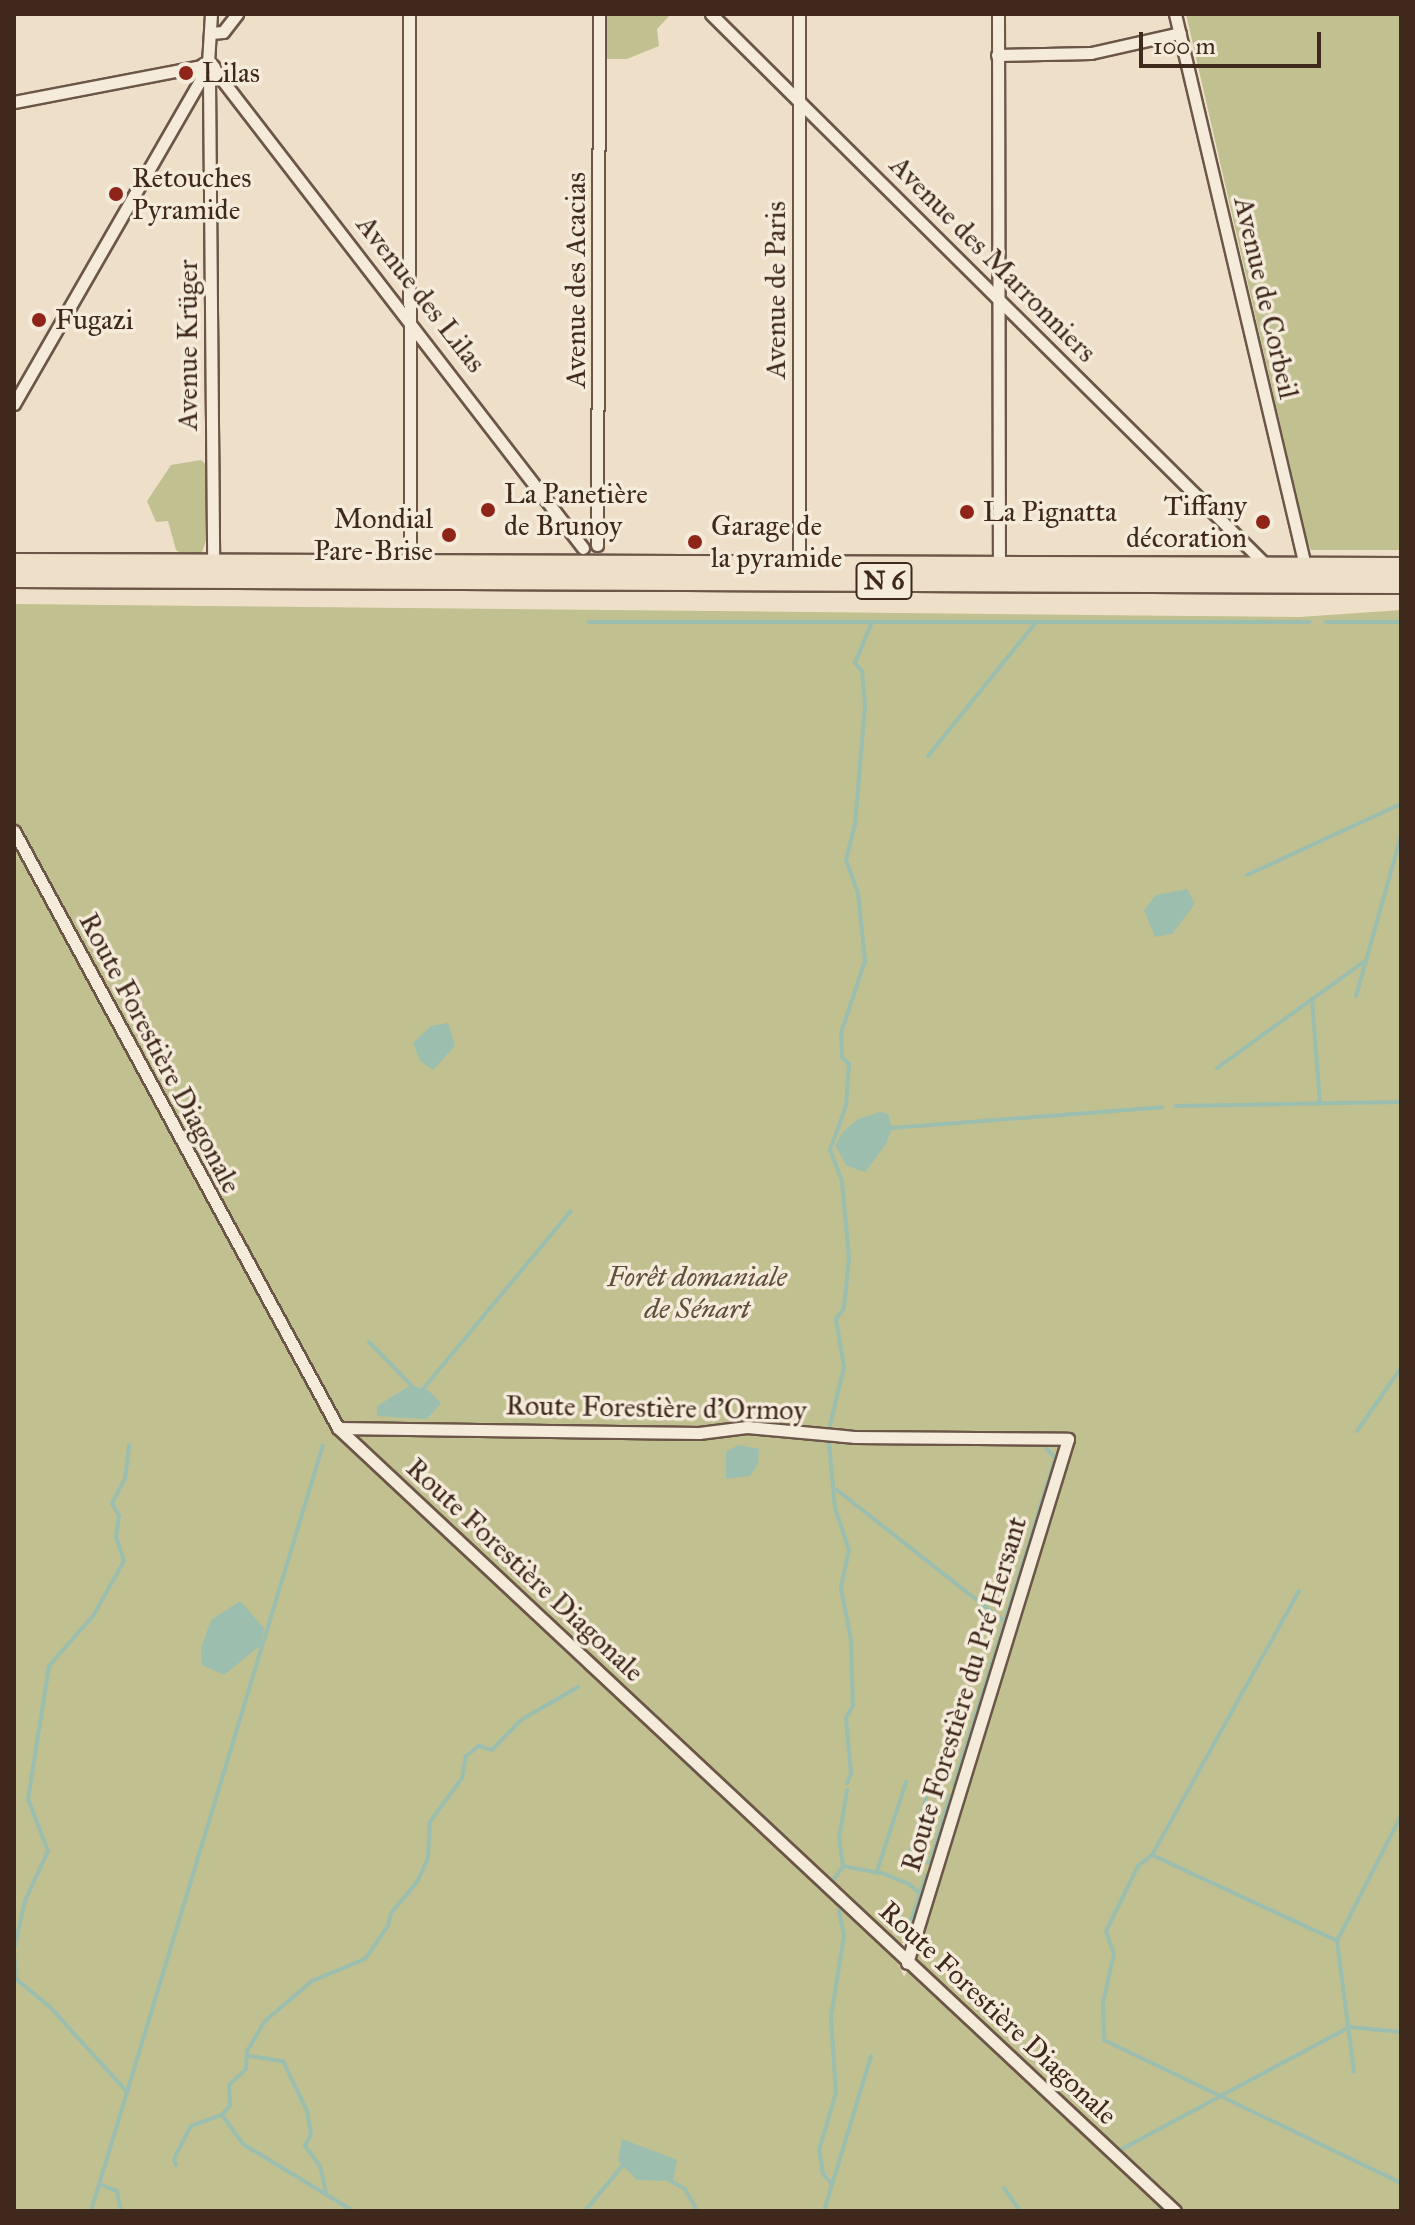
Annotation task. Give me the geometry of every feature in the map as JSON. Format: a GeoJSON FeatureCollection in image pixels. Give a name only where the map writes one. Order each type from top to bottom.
{"type":"FeatureCollection","features":[{"type":"Feature","properties":{"kind":"main road","name":"N 6"},"geometry":{"type":"LineString","coordinates":[[14,563],[999,566],[1230,571],[1269,567],[1401,567]]}},
{"type":"Feature","properties":{"kind":"main road","name":"N 6"},"geometry":{"type":"LineString","coordinates":[[14,578],[1401,584]]}},
{"type":"Feature","properties":{"kind":"street","name":"Avenue Krüger"},"geometry":{"type":"LineString","coordinates":[[211,14],[207,72],[213,563]]}},
{"type":"Feature","properties":{"kind":"street"},"geometry":{"type":"LineString","coordinates":[[211,33],[223,32],[237,14]]}},
{"type":"Feature","properties":{"kind":"street"},"geometry":{"type":"LineString","coordinates":[[409,14],[410,565]]}},
{"type":"Feature","properties":{"kind":"street","name":"Avenue des Acacias"},"geometry":{"type":"LineString","coordinates":[[597,545],[599,14]]}},
{"type":"Feature","properties":{"kind":"street","name":"Avenue des Marronniers"},"geometry":{"type":"LineString","coordinates":[[711,14],[1269,567]]}},
{"type":"Feature","properties":{"kind":"street","name":"Avenue de Paris"},"geometry":{"type":"LineString","coordinates":[[799,14],[799,565]]}},
{"type":"Feature","properties":{"kind":"street"},"geometry":{"type":"LineString","coordinates":[[998,14],[999,566]]}},
{"type":"Feature","properties":{"kind":"street","name":"Avenue de Corbeil"},"geometry":{"type":"LineString","coordinates":[[1175,14],[1304,567]]}},
{"type":"Feature","properties":{"kind":"street"},"geometry":{"type":"LineString","coordinates":[[997,55],[1091,53],[1180,33]]}},
{"type":"Feature","properties":{"kind":"street"},"geometry":{"type":"LineString","coordinates":[[14,102],[207,72]]}},
{"type":"Feature","properties":{"kind":"street"},"geometry":{"type":"LineString","coordinates":[[14,404],[207,72]]}},
{"type":"Feature","properties":{"kind":"street","name":"Avenue des Lilas"},"geometry":{"type":"LineString","coordinates":[[207,72],[411,319],[583,548]]}},
{"type":"Feature","properties":{"kind":"street"},"geometry":{"type":"LineString","coordinates":[[1211,585],[1230,571],[1240,539]]}},
{"type":"Feature","properties":{"kind":"street"},"geometry":{"type":"LineString","coordinates":[[571,565],[583,548],[597,545],[609,564]]}},
{"type":"Feature","properties":{"kind":"street"},"geometry":{"type":"LineString","coordinates":[[1304,567],[1322,585]]}},
{"type":"Feature","properties":{"kind":"street","name":"Route Forestière Diagonale"},"geometry":{"type":"LineString","coordinates":[[14,831],[338,1428],[1175,2211]]}},
{"type":"Feature","properties":{"kind":"street","name":"Route Forestière d'Ormoy"},"geometry":{"type":"LineString","coordinates":[[338,1428],[699,1433],[747,1427],[854,1437],[1068,1439]]}},
{"type":"Feature","properties":{"kind":"street","name":"Route Forestière du Pré Hersant"},"geometry":{"type":"LineString","coordinates":[[907,1963],[1068,1439]]}},
{"type":"Feature","properties":{"kind":"green space"},"geometry":{"type":"Polygon","coordinates":[[[605,14],[671,14],[657,29],[659,46],[627,59],[606,59],[605,14]]]}},
{"type":"Feature","properties":{"kind":"green space"},"geometry":{"type":"Polygon","coordinates":[[[1186,14],[1401,14],[1401,550],[1311,550],[1307,541],[1186,14]]]}},
{"type":"Feature","properties":{"kind":"green space"},"geometry":{"type":"Polygon","coordinates":[[[201,460],[209,467],[207,495],[216,512],[202,552],[184,555],[176,550],[168,521],[156,522],[147,501],[171,465],[201,460]]]}},
{"type":"Feature","properties":{"kind":"green space","name":"Forêt domaniale de Sénart"},"geometry":{"type":"Polygon","coordinates":[[[14,604],[1300,617],[1401,610],[1401,2211],[14,2211],[14,604]],[[914,1939],[892,1947],[904,1977],[919,1948],[914,1939]]]}},
{"type":"Feature","properties":{"kind":"shaded area"},"geometry":{"type":"Polygon","coordinates":[[[1187,889],[1195,904],[1172,934],[1155,937],[1144,910],[1156,895],[1187,889]]]}},
{"type":"Feature","properties":{"kind":"shaded area"},"geometry":{"type":"Polygon","coordinates":[[[448,1023],[455,1046],[433,1070],[420,1061],[413,1043],[431,1026],[448,1023]]]}},
{"type":"Feature","properties":{"kind":"shaded area"},"geometry":{"type":"Polygon","coordinates":[[[880,1112],[888,1114],[892,1128],[886,1144],[865,1172],[847,1166],[835,1146],[842,1133],[858,1119],[880,1112]]]}},
{"type":"Feature","properties":{"kind":"shaded area"},"geometry":{"type":"Polygon","coordinates":[[[411,1385],[429,1391],[441,1403],[427,1419],[377,1416],[377,1406],[411,1385]]]}},
{"type":"Feature","properties":{"kind":"shaded area"},"geometry":{"type":"Polygon","coordinates":[[[738,1445],[759,1449],[758,1464],[750,1476],[726,1479],[726,1452],[738,1445]]]}},
{"type":"Feature","properties":{"kind":"shaded area"},"geometry":{"type":"Polygon","coordinates":[[[240,1601],[264,1628],[261,1645],[224,1675],[202,1665],[201,1648],[211,1620],[240,1601]]]}},
{"type":"Feature","properties":{"kind":"shaded area"},"geometry":{"type":"Polygon","coordinates":[[[622,2139],[677,2160],[673,2181],[637,2180],[618,2161],[622,2139]]]}},
{"type":"Feature","properties":{"kind":"waterway"},"geometry":{"type":"LineString","coordinates":[[589,622],[1309,622]]}},
{"type":"Feature","properties":{"kind":"waterway"},"geometry":{"type":"LineString","coordinates":[[830,1425],[844,1367],[836,1319],[844,1308],[849,1258],[842,1181],[830,1150],[846,1106],[849,1064],[842,1057],[841,1033],[865,961],[858,893],[846,860],[855,825],[865,705],[862,671],[855,663],[872,622]]}},
{"type":"Feature","properties":{"kind":"waterway"},"geometry":{"type":"LineString","coordinates":[[928,756],[1036,622]]}},
{"type":"Feature","properties":{"kind":"waterway"},"geometry":{"type":"LineString","coordinates":[[1326,622],[1401,622]]}},
{"type":"Feature","properties":{"kind":"waterway"},"geometry":{"type":"LineString","coordinates":[[1247,875],[1401,804]]}},
{"type":"Feature","properties":{"kind":"waterway"},"geometry":{"type":"LineString","coordinates":[[1356,996],[1401,836]]}},
{"type":"Feature","properties":{"kind":"waterway"},"geometry":{"type":"LineString","coordinates":[[1217,1068],[1366,960]]}},
{"type":"Feature","properties":{"kind":"waterway"},"geometry":{"type":"LineString","coordinates":[[1312,999],[1320,1103]]}},
{"type":"Feature","properties":{"kind":"waterway"},"geometry":{"type":"LineString","coordinates":[[1176,1106],[1401,1102]]}},
{"type":"Feature","properties":{"kind":"waterway"},"geometry":{"type":"LineString","coordinates":[[892,1128],[1162,1107]]}},
{"type":"Feature","properties":{"kind":"waterway"},"geometry":{"type":"LineString","coordinates":[[423,1389],[571,1211]]}},
{"type":"Feature","properties":{"kind":"waterway"},"geometry":{"type":"LineString","coordinates":[[369,1342],[411,1385]]}},
{"type":"Feature","properties":{"kind":"waterway"},"geometry":{"type":"LineString","coordinates":[[1357,1431],[1401,1368]]}},
{"type":"Feature","properties":{"kind":"waterway"},"geometry":{"type":"LineString","coordinates":[[829,1443],[835,1508],[849,1550],[841,1588],[851,1640],[853,1706],[846,1718],[851,1774],[847,1783]]}},
{"type":"Feature","properties":{"kind":"waterway"},"geometry":{"type":"LineString","coordinates":[[14,1949],[25,1901],[48,1851],[28,1799],[49,1666],[93,1616],[124,1561],[116,1537],[119,1516],[112,1503],[125,1479],[129,1445]]}},
{"type":"Feature","properties":{"kind":"waterway"},"geometry":{"type":"LineString","coordinates":[[91,2211],[323,1445]]}},
{"type":"Feature","properties":{"kind":"waterway"},"geometry":{"type":"LineString","coordinates":[[954,1785],[1055,1458],[1046,1448]]}},
{"type":"Feature","properties":{"kind":"waterway"},"geometry":{"type":"LineString","coordinates":[[837,1490],[1005,1622]]}},
{"type":"Feature","properties":{"kind":"waterway"},"geometry":{"type":"LineString","coordinates":[[1299,1591],[1152,1855],[1337,1941]]}},
{"type":"Feature","properties":{"kind":"waterway"},"geometry":{"type":"LineString","coordinates":[[222,2115],[230,2105],[229,2085],[246,2069],[247,2051],[265,2021],[312,1981],[365,1959],[388,1926],[391,1913],[417,1882],[428,1858],[430,1822],[462,1778],[466,1756],[479,1746],[492,1750],[521,1720],[578,1687]]}},
{"type":"Feature","properties":{"kind":"waterway"},"geometry":{"type":"LineString","coordinates":[[906,1782],[877,1871],[909,1884],[920,1894]]}},
{"type":"Feature","properties":{"kind":"waterway"},"geometry":{"type":"LineString","coordinates":[[834,1879],[843,1866],[839,1839],[847,1790]]}},
{"type":"Feature","properties":{"kind":"waterway"},"geometry":{"type":"LineString","coordinates":[[928,1792],[909,1856],[930,1863]]}},
{"type":"Feature","properties":{"kind":"waterway"},"geometry":{"type":"LineString","coordinates":[[930,1863],[950,1796]]}},
{"type":"Feature","properties":{"kind":"waterway"},"geometry":{"type":"LineString","coordinates":[[1354,2072],[1337,1941],[1401,1816]]}},
{"type":"Feature","properties":{"kind":"waterway"},"geometry":{"type":"LineString","coordinates":[[1152,1855],[1138,1866],[1106,1931],[1114,1954],[1103,2003],[1104,2040],[1401,2183]]}},
{"type":"Feature","properties":{"kind":"waterway"},"geometry":{"type":"LineString","coordinates":[[843,1866],[879,1873]]}},
{"type":"Feature","properties":{"kind":"waterway"},"geometry":{"type":"LineString","coordinates":[[905,1939],[926,1875]]}},
{"type":"Feature","properties":{"kind":"waterway"},"geometry":{"type":"LineString","coordinates":[[832,2184],[823,2174],[819,2150],[836,2093],[831,2017],[844,1936],[839,1910]]}},
{"type":"Feature","properties":{"kind":"waterway"},"geometry":{"type":"LineString","coordinates":[[14,1954],[16,1979],[50,2007],[127,2092]]}},
{"type":"Feature","properties":{"kind":"waterway"},"geometry":{"type":"LineString","coordinates":[[1122,2149],[1350,2027],[1401,2032]]}},
{"type":"Feature","properties":{"kind":"waterway"},"geometry":{"type":"LineString","coordinates":[[250,2056],[283,2061],[307,2111],[311,2134],[305,2146],[320,2166],[326,2192]]}},
{"type":"Feature","properties":{"kind":"waterway"},"geometry":{"type":"LineString","coordinates":[[824,2211],[871,2056]]}},
{"type":"Feature","properties":{"kind":"waterway"},"geometry":{"type":"LineString","coordinates":[[176,2165],[174,2159],[191,2126],[222,2115],[243,2144],[353,2211]]}},
{"type":"Feature","properties":{"kind":"waterway"},"geometry":{"type":"LineString","coordinates":[[585,2211],[623,2165]]}},
{"type":"Feature","properties":{"kind":"waterway"},"geometry":{"type":"LineString","coordinates":[[669,2180],[685,2189],[697,2211]]}},
{"type":"Feature","properties":{"kind":"waterway"},"geometry":{"type":"LineString","coordinates":[[99,2184],[117,2191],[121,2211]]}},
{"type":"Feature","properties":{"kind":"waterway"},"geometry":{"type":"LineString","coordinates":[[1004,2188],[1020,2211]]}},
{"type":"Feature","properties":{"kind":"place","name":"Lilas"},"geometry":{"type":"Point","coordinates":[186,73]}},
{"type":"Feature","properties":{"kind":"place","name":"Retouches Pyramide"},"geometry":{"type":"Point","coordinates":[116,194]}},
{"type":"Feature","properties":{"kind":"place","name":"Fugazi"},"geometry":{"type":"Point","coordinates":[39,320]}},
{"type":"Feature","properties":{"kind":"place","name":"La Panetière de Brunoy"},"geometry":{"type":"Point","coordinates":[488,510]}},
{"type":"Feature","properties":{"kind":"place","name":"La Pignatta"},"geometry":{"type":"Point","coordinates":[967,512]}},
{"type":"Feature","properties":{"kind":"place","name":"Tiffany décoration"},"geometry":{"type":"Point","coordinates":[1263,522]}},
{"type":"Feature","properties":{"kind":"place","name":"Mondial Pare-Brise"},"geometry":{"type":"Point","coordinates":[449,535]}},
{"type":"Feature","properties":{"kind":"place","name":"Garage de la pyramide"},"geometry":{"type":"Point","coordinates":[695,542]}}]}
